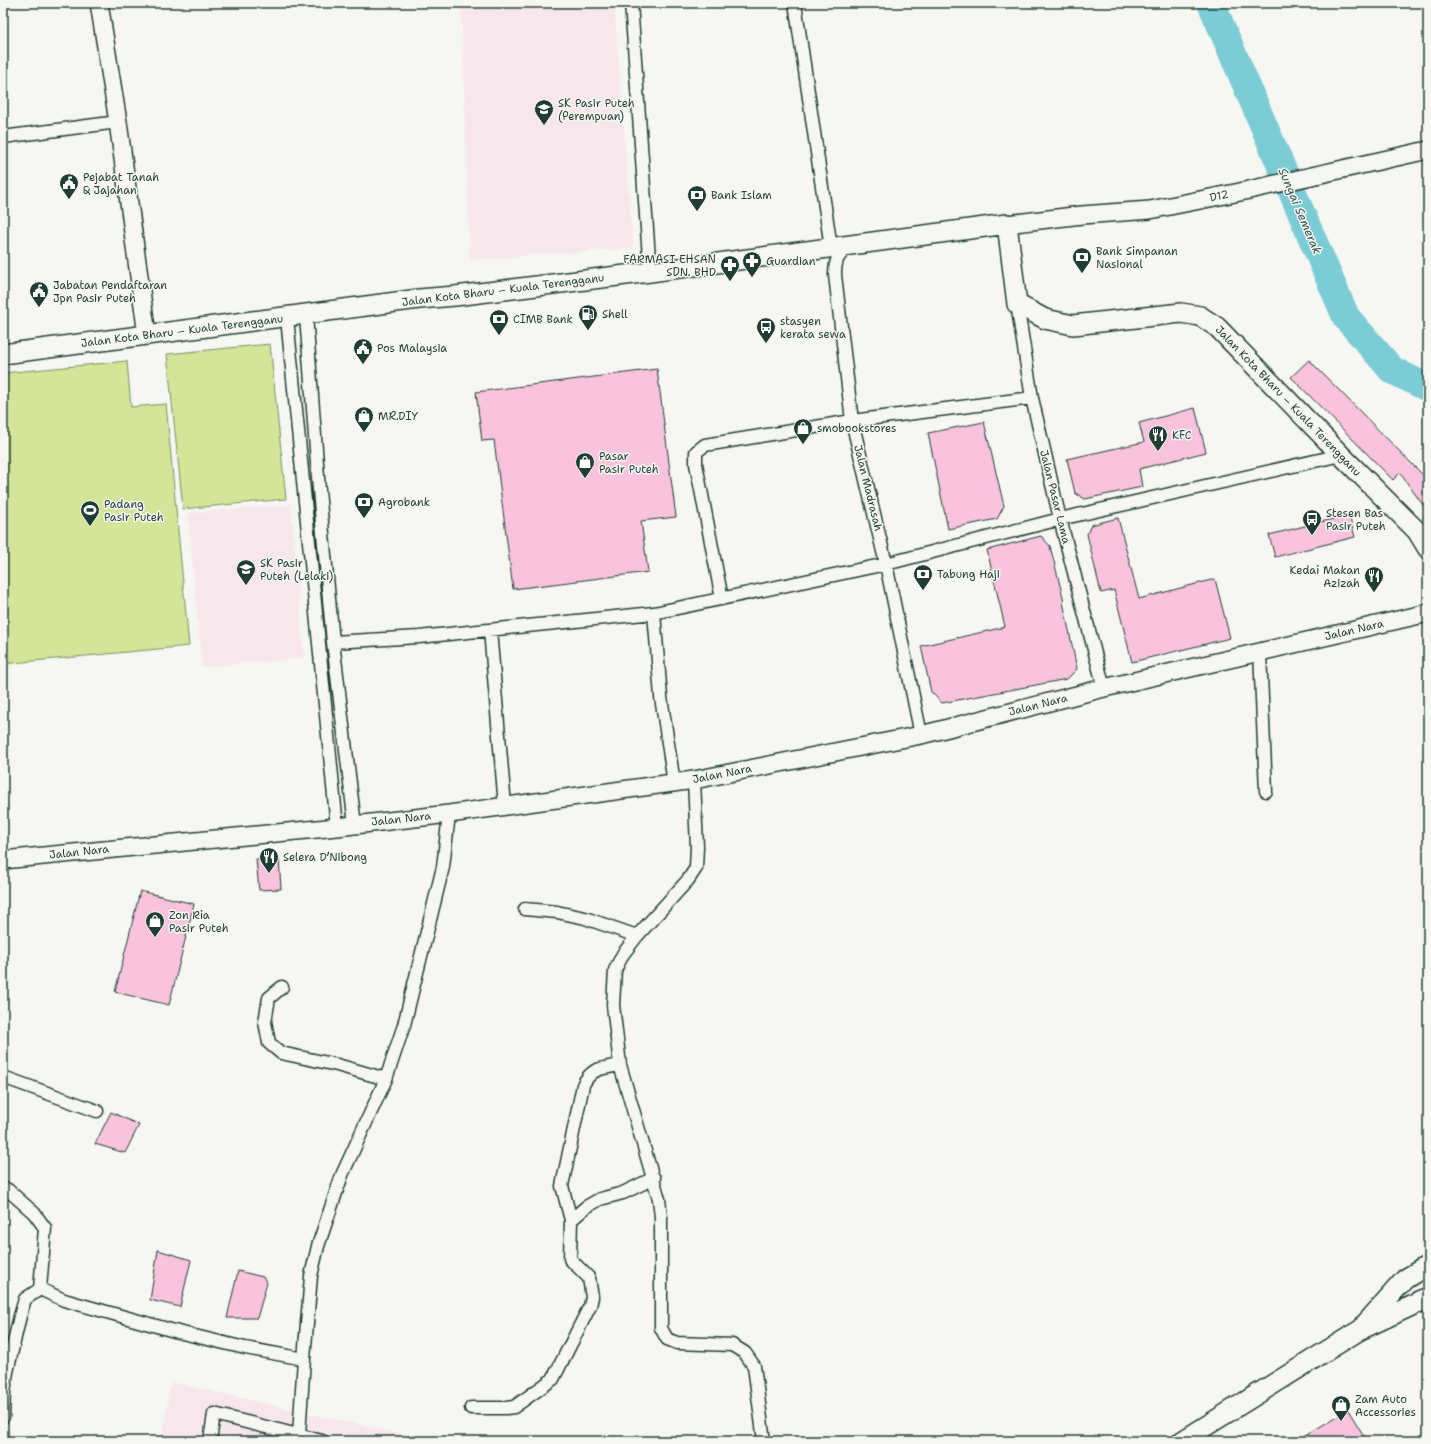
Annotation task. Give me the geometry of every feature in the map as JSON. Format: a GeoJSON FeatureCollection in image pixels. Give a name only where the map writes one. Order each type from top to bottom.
{"type":"FeatureCollection","features":[{"type":"Feature","properties":{"kind":"main road"},"geometry":{"type":"LineString","coordinates":[[99,3],[118,122],[147,335]]}},
{"type":"Feature","properties":{"kind":"main road","name":"D12"},"geometry":{"type":"LineString","coordinates":[[1006,224],[1082,214],[1150,210],[1240,192],[1428,150]]}},
{"type":"Feature","properties":{"kind":"main road"},"geometry":{"type":"LineString","coordinates":[[1006,224],[1017,304]]}},
{"type":"Feature","properties":{"kind":"main road","name":"Jalan Kota Bharu – Kuala Terengganu"},"geometry":{"type":"LineString","coordinates":[[3,354],[287,318],[419,299],[650,272],[1006,224]]}},
{"type":"Feature","properties":{"kind":"main road","name":"Jalan Kota Bharu – Kuala Terengganu"},"geometry":{"type":"LineString","coordinates":[[1017,304],[1045,319],[1073,325],[1181,313],[1200,316],[1217,326],[1417,532],[1428,549]]}},
{"type":"Feature","properties":{"kind":"main road","name":"Jalan Nara"},"geometry":{"type":"LineString","coordinates":[[3,860],[355,825],[449,814],[694,780],[920,735],[1104,688],[1428,614]]}},
{"type":"Feature","properties":{"kind":"main road"},"geometry":{"type":"LineString","coordinates":[[1360,1330],[1405,1279],[1428,1265]]}},
{"type":"Feature","properties":{"kind":"main road"},"geometry":{"type":"LineString","coordinates":[[1182,1441],[1360,1330],[1425,1299]]}},
{"type":"Feature","properties":{"kind":"street"},"geometry":{"type":"LineString","coordinates":[[631,3],[650,272]]}},
{"type":"Feature","properties":{"kind":"street"},"geometry":{"type":"LineString","coordinates":[[795,3],[831,248]]}},
{"type":"Feature","properties":{"kind":"street"},"geometry":{"type":"LineString","coordinates":[[3,137],[118,122]]}},
{"type":"Feature","properties":{"kind":"street","name":"Jalan Madrasah"},"geometry":{"type":"LineString","coordinates":[[850,245],[838,256],[835,264],[835,275],[852,421],[886,564],[920,735]]}},
{"type":"Feature","properties":{"kind":"street","name":"Jalan Pasar Lama"},"geometry":{"type":"LineString","coordinates":[[1017,304],[1032,398],[1060,520],[1104,688]]}},
{"type":"Feature","properties":{"kind":"street"},"geometry":{"type":"LineString","coordinates":[[306,315],[333,642],[355,825]]}},
{"type":"Feature","properties":{"kind":"street"},"geometry":{"type":"LineString","coordinates":[[287,318],[337,827]]}},
{"type":"Feature","properties":{"kind":"street"},"geometry":{"type":"LineString","coordinates":[[722,599],[696,464],[696,452],[705,444],[852,421],[1032,398]]}},
{"type":"Feature","properties":{"kind":"street"},"geometry":{"type":"LineString","coordinates":[[333,642],[415,638],[654,614],[886,564],[1060,520],[1341,455]]}},
{"type":"Feature","properties":{"kind":"street"},"geometry":{"type":"LineString","coordinates":[[654,614],[661,697],[674,783]]}},
{"type":"Feature","properties":{"kind":"street"},"geometry":{"type":"LineString","coordinates":[[490,630],[505,806]]}},
{"type":"Feature","properties":{"kind":"street"},"geometry":{"type":"LineString","coordinates":[[1260,652],[1266,791]]}},
{"type":"Feature","properties":{"kind":"street"},"geometry":{"type":"LineString","coordinates":[[694,780],[697,847],[696,868],[688,880],[637,936],[624,954],[615,970],[613,1005],[620,1065],[659,1199],[661,1217],[661,1328],[667,1339],[677,1343],[732,1345],[745,1353],[754,1366],[764,1441]]}},
{"type":"Feature","properties":{"kind":"street"},"geometry":{"type":"LineString","coordinates":[[299,1435],[311,1276],[318,1246],[342,1175],[359,1135],[386,1079],[404,1025],[443,867],[449,814]]}},
{"type":"Feature","properties":{"kind":"street"},"geometry":{"type":"LineString","coordinates":[[525,909],[557,912],[585,918],[637,936]]}},
{"type":"Feature","properties":{"kind":"street"},"geometry":{"type":"LineString","coordinates":[[282,987],[269,998],[265,1022],[269,1044],[282,1053],[325,1062],[386,1079]]}},
{"type":"Feature","properties":{"kind":"street"},"geometry":{"type":"LineString","coordinates":[[471,1408],[514,1407],[553,1379],[590,1306],[592,1297],[589,1278],[570,1259],[571,1220],[562,1186],[583,1085],[588,1075],[596,1070],[620,1065]]}},
{"type":"Feature","properties":{"kind":"street"},"geometry":{"type":"LineString","coordinates":[[3,1077],[97,1111]]}},
{"type":"Feature","properties":{"kind":"street"},"geometry":{"type":"LineString","coordinates":[[571,1220],[586,1207],[600,1199],[624,1193],[654,1178]]}},
{"type":"Feature","properties":{"kind":"street"},"geometry":{"type":"LineString","coordinates":[[3,1188],[8,1190],[34,1213],[45,1228],[40,1289]]}},
{"type":"Feature","properties":{"kind":"street"},"geometry":{"type":"LineString","coordinates":[[40,1289],[64,1300],[178,1332],[245,1348],[304,1359]]}},
{"type":"Feature","properties":{"kind":"street"},"geometry":{"type":"LineString","coordinates":[[3,1417],[4,1392],[7,1372],[20,1316],[25,1299],[40,1289]]}},
{"type":"Feature","properties":{"kind":"street"},"geometry":{"type":"LineString","coordinates":[[210,1441],[214,1414],[322,1441]]}},
{"type":"Feature","properties":{"kind":"shaded area","name":"SK Pasir Puteh (Perempuan)"},"geometry":{"type":"Polygon","coordinates":[[[461,3],[614,3],[633,248],[470,260],[461,3]]]}},
{"type":"Feature","properties":{"kind":"shaded area","name":"SK Pasir Puteh (Lelaki)"},"geometry":{"type":"Polygon","coordinates":[[[291,504],[304,658],[202,667],[188,513],[291,504]]]}},
{"type":"Feature","properties":{"kind":"shaded area"},"geometry":{"type":"Polygon","coordinates":[[[171,1382],[431,1441],[161,1441],[171,1382]]]}},
{"type":"Feature","properties":{"kind":"green space"},"geometry":{"type":"Polygon","coordinates":[[[270,344],[286,499],[183,509],[167,354],[270,344]]]}},
{"type":"Feature","properties":{"kind":"green space","name":"Padang Pasir Puteh"},"geometry":{"type":"Polygon","coordinates":[[[127,361],[131,407],[166,404],[189,646],[3,664],[3,373],[127,361]]]}},
{"type":"Feature","properties":{"kind":"building"},"geometry":{"type":"Polygon","coordinates":[[[1309,360],[1428,480],[1428,512],[1400,473],[1393,480],[1291,377],[1309,360]]]}},
{"type":"Feature","properties":{"kind":"building","name":"Pasar Pasir Puteh"},"geometry":{"type":"Polygon","coordinates":[[[657,369],[676,517],[641,521],[648,572],[513,589],[494,440],[482,441],[476,392],[657,369]]]}},
{"type":"Feature","properties":{"kind":"building"},"geometry":{"type":"Polygon","coordinates":[[[1195,408],[1206,452],[1139,469],[1142,487],[1085,499],[1075,493],[1067,459],[1144,442],[1139,423],[1195,408]]]}},
{"type":"Feature","properties":{"kind":"building"},"geometry":{"type":"Polygon","coordinates":[[[984,422],[1004,506],[997,519],[948,529],[928,433],[984,422]]]}},
{"type":"Feature","properties":{"kind":"building","name":"Stesen Bas Pasir Puteh"},"geometry":{"type":"Polygon","coordinates":[[[1349,515],[1355,537],[1275,557],[1269,535],[1349,515]]]}},
{"type":"Feature","properties":{"kind":"building"},"geometry":{"type":"Polygon","coordinates":[[[1118,518],[1139,599],[1215,579],[1230,638],[1132,662],[1114,590],[1101,593],[1087,534],[1091,525],[1118,518]]]}},
{"type":"Feature","properties":{"kind":"building"},"geometry":{"type":"Polygon","coordinates":[[[1041,536],[1050,546],[1064,601],[1077,669],[1067,679],[942,703],[931,692],[921,646],[1005,627],[987,550],[1041,536]]]}},
{"type":"Feature","properties":{"kind":"building","name":"Selera D’Nibong"},"geometry":{"type":"Polygon","coordinates":[[[279,858],[281,889],[259,890],[256,859],[279,858]]]}},
{"type":"Feature","properties":{"kind":"building"},"geometry":{"type":"Polygon","coordinates":[[[140,891],[194,904],[169,1005],[115,992],[140,891]]]}},
{"type":"Feature","properties":{"kind":"building"},"geometry":{"type":"Polygon","coordinates":[[[111,1112],[139,1125],[125,1153],[95,1144],[111,1112]]]}},
{"type":"Feature","properties":{"kind":"building"},"geometry":{"type":"Polygon","coordinates":[[[158,1250],[191,1260],[180,1307],[150,1300],[158,1250]]]}},
{"type":"Feature","properties":{"kind":"building"},"geometry":{"type":"Polygon","coordinates":[[[238,1271],[263,1277],[267,1283],[257,1318],[227,1318],[238,1271]]]}},
{"type":"Feature","properties":{"kind":"building","name":"Zam Auto Accessories"},"geometry":{"type":"Polygon","coordinates":[[[1348,1410],[1367,1441],[1296,1441],[1348,1410]]]}},
{"type":"Feature","properties":{"kind":"waterway","name":"Sungai Semerak"},"geometry":{"type":"LineString","coordinates":[[1211,3],[1346,317],[1392,370],[1428,388]]}},
{"type":"Feature","properties":{"kind":"place","name":"SK Pasir Puteh (Perempuan)"},"geometry":{"type":"Point","coordinates":[544,126]}},
{"type":"Feature","properties":{"kind":"place","name":"Pejabat Tanah & Jajahan"},"geometry":{"type":"Point","coordinates":[69,200]}},
{"type":"Feature","properties":{"kind":"place","name":"Bank Islam"},"geometry":{"type":"Point","coordinates":[697,212]}},
{"type":"Feature","properties":{"kind":"place","name":"Bank Simpanan Nasional"},"geometry":{"type":"Point","coordinates":[1082,274]}},
{"type":"Feature","properties":{"kind":"place","name":"Guardian"},"geometry":{"type":"Point","coordinates":[752,278]}},
{"type":"Feature","properties":{"kind":"place","name":"FARMASI EHSAN SDN. BHD"},"geometry":{"type":"Point","coordinates":[730,282]}},
{"type":"Feature","properties":{"kind":"place","name":"Jabatan Pendaftaran Jpn Pasir Puteh"},"geometry":{"type":"Point","coordinates":[39,308]}},
{"type":"Feature","properties":{"kind":"place","name":"Shell"},"geometry":{"type":"Point","coordinates":[588,331]}},
{"type":"Feature","properties":{"kind":"place","name":"CIMB Bank"},"geometry":{"type":"Point","coordinates":[499,336]}},
{"type":"Feature","properties":{"kind":"place","name":"stasyen kerata sewa"},"geometry":{"type":"Point","coordinates":[766,344]}},
{"type":"Feature","properties":{"kind":"place","name":"Pos Malaysia"},"geometry":{"type":"Point","coordinates":[363,365]}},
{"type":"Feature","properties":{"kind":"place","name":"MR.DIY"},"geometry":{"type":"Point","coordinates":[364,433]}},
{"type":"Feature","properties":{"kind":"place","name":"smobookstores"},"geometry":{"type":"Point","coordinates":[803,445]}},
{"type":"Feature","properties":{"kind":"place","name":"KFC"},"geometry":{"type":"Point","coordinates":[1158,452]}},
{"type":"Feature","properties":{"kind":"place","name":"Pasar Pasir Puteh"},"geometry":{"type":"Point","coordinates":[585,479]}},
{"type":"Feature","properties":{"kind":"place","name":"Agrobank"},"geometry":{"type":"Point","coordinates":[364,519]}},
{"type":"Feature","properties":{"kind":"place","name":"Padang Pasir Puteh"},"geometry":{"type":"Point","coordinates":[90,527]}},
{"type":"Feature","properties":{"kind":"place","name":"Stesen Bas Pasir Puteh"},"geometry":{"type":"Point","coordinates":[1312,536]}},
{"type":"Feature","properties":{"kind":"place","name":"SK Pasir Puteh (Lelaki)"},"geometry":{"type":"Point","coordinates":[246,586]}},
{"type":"Feature","properties":{"kind":"place","name":"Tabung Haji"},"geometry":{"type":"Point","coordinates":[923,591]}},
{"type":"Feature","properties":{"kind":"place","name":"Kedai Makan Azizah"},"geometry":{"type":"Point","coordinates":[1374,593]}},
{"type":"Feature","properties":{"kind":"place","name":"Selera D’Nibong"},"geometry":{"type":"Point","coordinates":[269,874]}},
{"type":"Feature","properties":{"kind":"place","name":"Zon Ria Pasir Puteh"},"geometry":{"type":"Point","coordinates":[155,938]}},
{"type":"Feature","properties":{"kind":"place","name":"Zam Auto Accessories"},"geometry":{"type":"Point","coordinates":[1341,1422]}}]}
